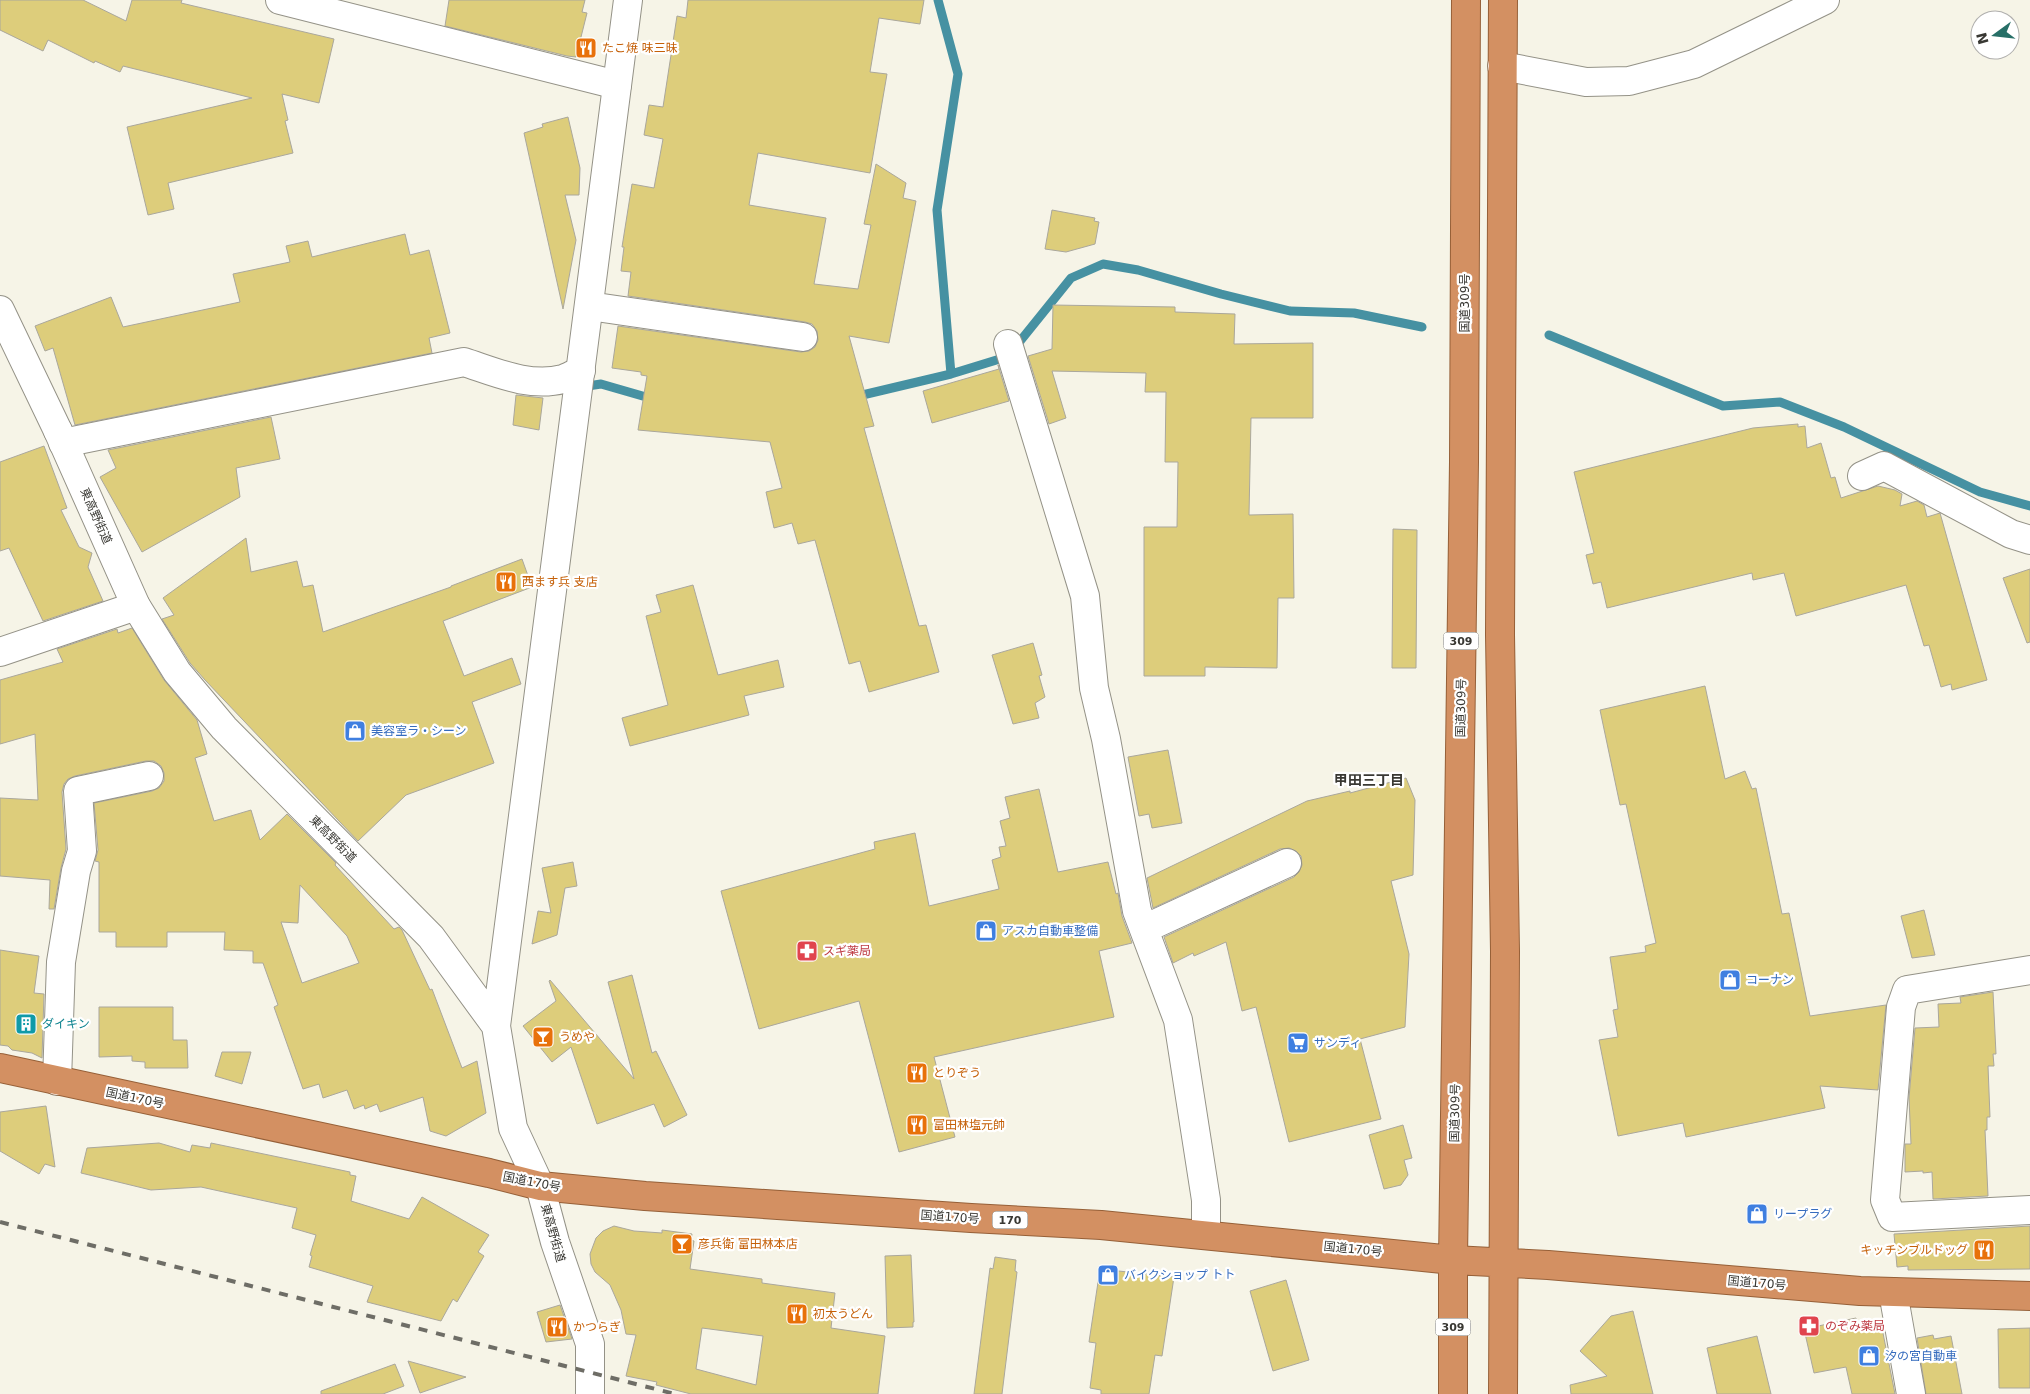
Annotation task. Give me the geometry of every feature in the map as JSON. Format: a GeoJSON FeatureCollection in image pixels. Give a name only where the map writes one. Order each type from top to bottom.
{"type":"FeatureCollection","features":[{"type":"Feature","properties":{"kind":"highway"},"geometry":{"type":"LineString","coordinates":[[1503,0],[1500,635],[1505,952],[1503,1394]]}},
{"type":"Feature","properties":{"kind":"highway","name":"国道309号"},"geometry":{"type":"LineString","coordinates":[[1453,1394],[1453,1260],[1464,462],[1466,11]]}},
{"type":"Feature","properties":{"kind":"highway","name":"国道170号"},"geometry":{"type":"LineString","coordinates":[[0,1068],[489,1173],[540,1186],[731,1202],[1083,1224],[1206,1234],[1453,1260],[1504,1262],[1850,1290],[2030,1296]]}},
{"type":"Feature","properties":{"kind":"street"},"geometry":{"type":"LineString","coordinates":[[280,0],[617,84]]}},
{"type":"Feature","properties":{"kind":"street"},"geometry":{"type":"LineString","coordinates":[[496,1026],[628,0]]}},
{"type":"Feature","properties":{"kind":"street"},"geometry":{"type":"LineString","coordinates":[[1502,56],[1586,82],[1629,81],[1694,64],[1825,0]]}},
{"type":"Feature","properties":{"kind":"street"},"geometry":{"type":"LineString","coordinates":[[589,306],[803,336]]}},
{"type":"Feature","properties":{"kind":"street","name":"東高野街道"},"geometry":{"type":"LineString","coordinates":[[0,310],[61,437],[136,606],[183,679],[224,728],[431,937],[496,1026],[513,1128],[540,1186],[555,1242],[590,1344],[590,1394]]}},
{"type":"Feature","properties":{"kind":"street"},"geometry":{"type":"LineString","coordinates":[[1008,344],[1085,596],[1094,688],[1106,739],[1137,911],[1178,1020],[1206,1200],[1206,1234]]}},
{"type":"Feature","properties":{"kind":"street"},"geometry":{"type":"LineString","coordinates":[[61,437],[464,362],[517,379],[542,381],[579,380]]}},
{"type":"Feature","properties":{"kind":"street"},"geometry":{"type":"LineString","coordinates":[[1862,476],[1884,466],[2011,534],[2030,540]]}},
{"type":"Feature","properties":{"kind":"street"},"geometry":{"type":"LineString","coordinates":[[0,652],[136,606]]}},
{"type":"Feature","properties":{"kind":"street"},"geometry":{"type":"LineString","coordinates":[[57,1081],[61,962],[76,871],[82,851],[78,791],[149,776]]}},
{"type":"Feature","properties":{"kind":"street"},"geometry":{"type":"LineString","coordinates":[[1144,929],[1287,863]]}},
{"type":"Feature","properties":{"kind":"street"},"geometry":{"type":"LineString","coordinates":[[2030,970],[1908,990],[1901,1007],[1886,1200],[1892,1217],[2030,1210]]}},
{"type":"Feature","properties":{"kind":"street"},"geometry":{"type":"LineString","coordinates":[[1893,1292],[1911,1394]]}},
{"type":"Feature","properties":{"kind":"building"},"geometry":{"type":"Polygon","coordinates":[[[0,0],[83,0],[126,21],[132,0],[182,0],[181,3],[334,39],[319,103],[282,94],[288,120],[285,121],[293,153],[168,183],[174,209],[148,215],[127,127],[252,98],[123,66],[120,72],[95,61],[94,63],[48,40],[43,51],[0,30],[0,0]]]}},
{"type":"Feature","properties":{"kind":"building"},"geometry":{"type":"Polygon","coordinates":[[[449,0],[585,0],[582,12],[587,13],[576,57],[445,26],[449,0]]]}},
{"type":"Feature","properties":{"kind":"building"},"geometry":{"type":"Polygon","coordinates":[[[688,0],[924,0],[920,24],[879,18],[870,72],[887,74],[870,173],[758,153],[749,205],[826,218],[814,284],[858,289],[871,225],[864,224],[876,164],[906,183],[903,198],[916,201],[889,343],[849,336],[874,426],[864,428],[919,626],[926,625],[939,672],[869,692],[860,661],[849,664],[815,540],[798,544],[792,523],[774,528],[766,492],[782,488],[770,442],[638,430],[647,376],[641,375],[641,372],[612,368],[618,326],[801,352],[809,351],[815,347],[818,340],[817,331],[812,324],[805,322],[628,296],[631,272],[621,271],[624,247],[622,247],[632,184],[654,188],[663,139],[644,135],[649,105],[663,107],[677,16],[686,18],[688,0]]]}},
{"type":"Feature","properties":{"kind":"building"},"geometry":{"type":"Polygon","coordinates":[[[568,117],[580,168],[579,195],[565,195],[576,240],[563,309],[524,133],[543,127],[542,124],[568,117]]]}},
{"type":"Feature","properties":{"kind":"building"},"geometry":{"type":"Polygon","coordinates":[[[1052,210],[1095,218],[1094,221],[1099,222],[1095,244],[1066,252],[1045,249],[1052,210]]]}},
{"type":"Feature","properties":{"kind":"building"},"geometry":{"type":"Polygon","coordinates":[[[405,234],[410,255],[429,250],[450,333],[429,338],[432,353],[75,425],[53,348],[45,351],[35,326],[111,297],[123,327],[240,302],[233,274],[290,262],[286,246],[308,241],[312,257],[405,234]]]}},
{"type":"Feature","properties":{"kind":"building"},"geometry":{"type":"Polygon","coordinates":[[[1053,305],[1175,307],[1175,312],[1235,314],[1234,344],[1313,343],[1313,418],[1251,418],[1249,515],[1293,514],[1294,598],[1278,598],[1277,668],[1205,667],[1205,676],[1144,676],[1144,527],[1177,527],[1178,462],[1165,462],[1166,392],[1145,392],[1146,373],[1052,371],[1066,418],[1049,424],[1028,356],[1052,349],[1053,305]]]}},
{"type":"Feature","properties":{"kind":"building"},"geometry":{"type":"Polygon","coordinates":[[[998,365],[1009,401],[932,423],[923,391],[999,369],[998,365]]]}},
{"type":"Feature","properties":{"kind":"building"},"geometry":{"type":"Polygon","coordinates":[[[516,395],[543,398],[539,430],[513,425],[516,395]]]}},
{"type":"Feature","properties":{"kind":"building"},"geometry":{"type":"Polygon","coordinates":[[[271,417],[280,459],[236,468],[240,497],[142,552],[100,477],[116,468],[108,450],[271,417]]]}},
{"type":"Feature","properties":{"kind":"building"},"geometry":{"type":"Polygon","coordinates":[[[1798,424],[1798,427],[1805,426],[1807,448],[1821,443],[1831,478],[1835,477],[1841,498],[1878,486],[1895,490],[1902,494],[1900,506],[1917,501],[1924,505],[1927,517],[1940,513],[1987,680],[1952,690],[1951,684],[1941,687],[1929,645],[1924,646],[1906,585],[1796,616],[1784,573],[1753,580],[1752,573],[1607,608],[1601,582],[1593,584],[1586,555],[1594,553],[1574,472],[1753,428],[1798,424]]]}},
{"type":"Feature","properties":{"kind":"building"},"geometry":{"type":"Polygon","coordinates":[[[44,446],[67,508],[61,510],[79,547],[92,553],[88,567],[103,601],[43,621],[9,548],[0,551],[0,462],[44,446]]]}},
{"type":"Feature","properties":{"kind":"building"},"geometry":{"type":"Polygon","coordinates":[[[1393,529],[1417,530],[1416,668],[1392,668],[1393,529]]]}},
{"type":"Feature","properties":{"kind":"building"},"geometry":{"type":"Polygon","coordinates":[[[246,538],[251,572],[297,561],[303,587],[313,585],[323,632],[451,587],[522,559],[532,587],[443,621],[464,676],[512,658],[521,684],[472,702],[494,763],[406,795],[358,841],[205,680],[190,663],[162,619],[174,615],[163,598],[246,538]]]}},
{"type":"Feature","properties":{"kind":"building"},"geometry":{"type":"Polygon","coordinates":[[[2030,569],[2030,642],[2027,643],[2003,578],[2030,569]]]}},
{"type":"Feature","properties":{"kind":"building"},"geometry":{"type":"Polygon","coordinates":[[[693,585],[718,675],[778,660],[784,687],[744,696],[749,715],[630,746],[622,718],[668,705],[646,616],[661,612],[656,595],[693,585]]]}},
{"type":"Feature","properties":{"kind":"building"},"geometry":{"type":"Polygon","coordinates":[[[132,628],[164,680],[197,720],[207,754],[195,758],[214,821],[251,810],[260,840],[287,814],[336,863],[335,865],[394,929],[399,927],[402,930],[430,990],[432,989],[462,1068],[477,1061],[486,1113],[446,1136],[430,1131],[423,1097],[380,1112],[377,1104],[365,1109],[364,1105],[354,1109],[347,1090],[323,1098],[319,1084],[303,1089],[274,1007],[278,1005],[263,963],[253,963],[253,951],[224,950],[225,932],[167,932],[167,947],[116,947],[116,932],[99,932],[99,862],[95,861],[98,850],[94,803],[159,788],[164,781],[164,773],[161,766],[154,761],[75,776],[68,779],[64,784],[62,792],[66,849],[54,909],[49,909],[50,880],[0,876],[0,798],[38,800],[35,734],[0,744],[0,680],[63,662],[57,649],[117,629],[118,633],[132,628]],[[300,885],[298,923],[281,922],[302,983],[359,963],[347,936],[300,885]]]}},
{"type":"Feature","properties":{"kind":"building"},"geometry":{"type":"Polygon","coordinates":[[[1033,643],[1042,675],[1039,676],[1045,697],[1035,703],[1039,718],[1013,724],[992,655],[1033,643]]]}},
{"type":"Feature","properties":{"kind":"building"},"geometry":{"type":"Polygon","coordinates":[[[1705,686],[1725,779],[1745,771],[1752,789],[1756,788],[1782,914],[1789,913],[1810,1016],[1886,1005],[1878,1090],[1820,1086],[1825,1108],[1686,1137],[1683,1123],[1618,1136],[1599,1040],[1618,1037],[1613,1010],[1618,1009],[1610,957],[1646,952],[1645,946],[1656,943],[1626,804],[1620,805],[1600,710],[1705,686]]]}},
{"type":"Feature","properties":{"kind":"building"},"geometry":{"type":"Polygon","coordinates":[[[1168,750],[1182,823],[1152,828],[1149,814],[1139,816],[1128,757],[1168,750]]]}},
{"type":"Feature","properties":{"kind":"building"},"geometry":{"type":"Polygon","coordinates":[[[1406,778],[1415,800],[1413,875],[1391,881],[1409,954],[1405,1027],[1360,1039],[1381,1119],[1289,1142],[1256,1007],[1242,1011],[1226,942],[1194,956],[1193,953],[1173,963],[1164,937],[1294,877],[1302,865],[1301,856],[1289,848],[1280,849],[1153,908],[1147,878],[1307,801],[1350,791],[1350,793],[1406,778]]]}},
{"type":"Feature","properties":{"kind":"building"},"geometry":{"type":"Polygon","coordinates":[[[1039,789],[1058,872],[1108,862],[1116,894],[1118,893],[1122,916],[1132,943],[1099,951],[1114,1017],[934,1057],[955,1137],[899,1152],[859,1001],[759,1029],[721,891],[875,849],[874,842],[915,833],[929,906],[999,889],[992,860],[1001,857],[999,847],[1006,846],[1000,821],[1010,818],[1005,797],[1039,789]]]}},
{"type":"Feature","properties":{"kind":"building"},"geometry":{"type":"Polygon","coordinates":[[[573,862],[577,886],[565,888],[557,935],[532,944],[538,911],[551,913],[542,868],[573,862]]]}},
{"type":"Feature","properties":{"kind":"building"},"geometry":{"type":"Polygon","coordinates":[[[1924,910],[1935,955],[1912,958],[1901,916],[1924,910]]]}},
{"type":"Feature","properties":{"kind":"building","name":"ダイキン"},"geometry":{"type":"Polygon","coordinates":[[[0,950],[39,956],[34,993],[44,994],[42,1058],[32,1053],[12,1050],[8,1046],[0,1045],[0,950]]]}},
{"type":"Feature","properties":{"kind":"building"},"geometry":{"type":"Polygon","coordinates":[[[632,975],[652,1053],[656,1051],[687,1115],[664,1127],[654,1104],[597,1124],[571,1047],[552,1062],[523,1026],[556,1001],[550,980],[634,1079],[608,982],[632,975]]]}},
{"type":"Feature","properties":{"kind":"building"},"geometry":{"type":"Polygon","coordinates":[[[1993,992],[1996,1054],[1993,1054],[1994,1066],[1988,1066],[1990,1117],[1987,1117],[1987,1130],[1985,1130],[1988,1196],[1933,1199],[1932,1172],[1905,1172],[1905,1144],[1911,1144],[1909,1098],[1915,1028],[1939,1027],[1938,1004],[1961,1003],[1960,997],[1993,992]]]}},
{"type":"Feature","properties":{"kind":"building"},"geometry":{"type":"Polygon","coordinates":[[[99,1007],[173,1007],[173,1040],[187,1040],[188,1068],[145,1068],[145,1062],[132,1061],[132,1056],[99,1057],[99,1007]]]}},
{"type":"Feature","properties":{"kind":"building"},"geometry":{"type":"Polygon","coordinates":[[[222,1052],[251,1052],[242,1084],[215,1076],[222,1052]]]}},
{"type":"Feature","properties":{"kind":"building"},"geometry":{"type":"Polygon","coordinates":[[[46,1106],[55,1167],[45,1164],[39,1174],[0,1151],[0,1112],[46,1106]]]}},
{"type":"Feature","properties":{"kind":"building"},"geometry":{"type":"Polygon","coordinates":[[[1403,1125],[1412,1158],[1404,1160],[1408,1175],[1401,1185],[1384,1189],[1369,1135],[1403,1125]]]}},
{"type":"Feature","properties":{"kind":"building"},"geometry":{"type":"Polygon","coordinates":[[[159,1143],[190,1152],[192,1145],[210,1148],[211,1143],[350,1172],[350,1175],[356,1176],[351,1201],[409,1219],[422,1197],[489,1235],[478,1252],[484,1256],[457,1302],[453,1299],[441,1321],[367,1302],[373,1286],[309,1267],[312,1256],[310,1255],[316,1235],[292,1228],[297,1208],[201,1187],[151,1190],[81,1173],[87,1148],[159,1143]]]}},
{"type":"Feature","properties":{"kind":"building"},"geometry":{"type":"Polygon","coordinates":[[[614,1226],[634,1231],[662,1233],[662,1230],[692,1234],[691,1240],[694,1241],[690,1269],[762,1279],[762,1283],[835,1293],[831,1328],[885,1336],[878,1394],[691,1394],[656,1385],[657,1382],[626,1376],[636,1335],[626,1334],[621,1310],[610,1285],[595,1272],[591,1264],[590,1254],[596,1238],[603,1231],[614,1226]],[[702,1328],[696,1369],[756,1385],[763,1336],[702,1328]]]}},
{"type":"Feature","properties":{"kind":"building"},"geometry":{"type":"Polygon","coordinates":[[[2030,1226],[2030,1269],[1908,1270],[1908,1266],[1897,1267],[1894,1234],[2030,1226]]]}},
{"type":"Feature","properties":{"kind":"building"},"geometry":{"type":"Polygon","coordinates":[[[911,1255],[913,1327],[887,1328],[885,1256],[911,1255]]]}},
{"type":"Feature","properties":{"kind":"building"},"geometry":{"type":"Polygon","coordinates":[[[995,1257],[1016,1260],[1015,1271],[1017,1272],[1002,1394],[974,1394],[990,1268],[993,1269],[995,1257]]]}},
{"type":"Feature","properties":{"kind":"building"},"geometry":{"type":"Polygon","coordinates":[[[1100,1269],[1174,1277],[1162,1356],[1155,1355],[1149,1394],[1101,1394],[1101,1390],[1090,1388],[1096,1343],[1089,1342],[1100,1269]]]}},
{"type":"Feature","properties":{"kind":"building"},"geometry":{"type":"Polygon","coordinates":[[[1286,1280],[1309,1360],[1273,1371],[1250,1291],[1286,1280]]]}},
{"type":"Feature","properties":{"kind":"building"},"geometry":{"type":"Polygon","coordinates":[[[560,1305],[572,1339],[546,1342],[537,1312],[560,1305]]]}},
{"type":"Feature","properties":{"kind":"building"},"geometry":{"type":"Polygon","coordinates":[[[1633,1311],[1653,1394],[1571,1394],[1570,1385],[1607,1376],[1580,1351],[1611,1316],[1633,1311]]]}},
{"type":"Feature","properties":{"kind":"building"},"geometry":{"type":"Polygon","coordinates":[[[1856,1318],[1856,1323],[1881,1323],[1895,1394],[1852,1394],[1846,1367],[1814,1373],[1804,1329],[1856,1318]]]}},
{"type":"Feature","properties":{"kind":"building"},"geometry":{"type":"Polygon","coordinates":[[[2030,1328],[2030,1388],[1999,1388],[1998,1329],[2030,1328]]]}},
{"type":"Feature","properties":{"kind":"building"},"geometry":{"type":"Polygon","coordinates":[[[1933,1335],[1934,1339],[1951,1336],[1962,1394],[1926,1394],[1917,1338],[1933,1335]]]}},
{"type":"Feature","properties":{"kind":"building"},"geometry":{"type":"Polygon","coordinates":[[[1757,1336],[1771,1394],[1717,1394],[1707,1348],[1757,1336]]]}},
{"type":"Feature","properties":{"kind":"building"},"geometry":{"type":"Polygon","coordinates":[[[408,1361],[466,1377],[420,1393],[408,1361]]]}},
{"type":"Feature","properties":{"kind":"building"},"geometry":{"type":"Polygon","coordinates":[[[395,1364],[404,1386],[383,1394],[321,1394],[321,1391],[395,1364]]]}},
{"type":"Feature","properties":{"kind":"waterway"},"geometry":{"type":"LineString","coordinates":[[938,0],[958,74],[937,210],[951,374]]}},
{"type":"Feature","properties":{"kind":"waterway"},"geometry":{"type":"LineString","coordinates":[[854,397],[951,374],[1003,358],[1021,340],[1071,278],[1103,264],[1138,270],[1221,294],[1290,311],[1354,313],[1422,327]]}},
{"type":"Feature","properties":{"kind":"waterway"},"geometry":{"type":"LineString","coordinates":[[1549,335],[1723,406],[1780,402],[1844,427],[1980,492],[2030,506]]}},
{"type":"Feature","properties":{"kind":"waterway"},"geometry":{"type":"LineString","coordinates":[[581,387],[601,384],[653,399]]}},
{"type":"Feature","properties":{"kind":"railway"},"geometry":{"type":"LineString","coordinates":[[0,1222],[675,1394]]}},
{"type":"Feature","properties":{"kind":"place","name":"たこ焼 味三昧"},"geometry":{"type":"Point","coordinates":[586,48]}},
{"type":"Feature","properties":{"kind":"place","name":"西ます兵 支店"},"geometry":{"type":"Point","coordinates":[506,582]}},
{"type":"Feature","properties":{"kind":"place","name":"美容室ラ・シーン"},"geometry":{"type":"Point","coordinates":[355,731]}},
{"type":"Feature","properties":{"kind":"place","name":"アスカ自動車整備"},"geometry":{"type":"Point","coordinates":[986,931]}},
{"type":"Feature","properties":{"kind":"place","name":"スギ薬局"},"geometry":{"type":"Point","coordinates":[807,951]}},
{"type":"Feature","properties":{"kind":"place","name":"コーナン"},"geometry":{"type":"Point","coordinates":[1730,980]}},
{"type":"Feature","properties":{"kind":"place","name":"ダイキン"},"geometry":{"type":"Point","coordinates":[26,1024]}},
{"type":"Feature","properties":{"kind":"place","name":"うめや"},"geometry":{"type":"Point","coordinates":[543,1037]}},
{"type":"Feature","properties":{"kind":"place","name":"サンディ"},"geometry":{"type":"Point","coordinates":[1298,1043]}},
{"type":"Feature","properties":{"kind":"place","name":"とりぞう"},"geometry":{"type":"Point","coordinates":[917,1073]}},
{"type":"Feature","properties":{"kind":"place","name":"富田林塩元帥"},"geometry":{"type":"Point","coordinates":[917,1125]}},
{"type":"Feature","properties":{"kind":"place","name":"リープラグ"},"geometry":{"type":"Point","coordinates":[1757,1214]}},
{"type":"Feature","properties":{"kind":"place","name":"彦兵衛 富田林本店"},"geometry":{"type":"Point","coordinates":[682,1244]}},
{"type":"Feature","properties":{"kind":"place","name":"キッチンブルドッグ"},"geometry":{"type":"Point","coordinates":[1984,1250]}},
{"type":"Feature","properties":{"kind":"place","name":"バイクショップ トト"},"geometry":{"type":"Point","coordinates":[1108,1275]}},
{"type":"Feature","properties":{"kind":"place","name":"初太うどん"},"geometry":{"type":"Point","coordinates":[797,1314]}},
{"type":"Feature","properties":{"kind":"place","name":"のぞみ薬局"},"geometry":{"type":"Point","coordinates":[1809,1326]}},
{"type":"Feature","properties":{"kind":"place","name":"かつらぎ"},"geometry":{"type":"Point","coordinates":[557,1327]}},
{"type":"Feature","properties":{"kind":"place","name":"汐の宮自動車"},"geometry":{"type":"Point","coordinates":[1869,1356]}},
{"type":"Feature","properties":{"kind":"district","name":"甲田三丁目"},"geometry":{"type":"Point","coordinates":[1369,780]}}]}
